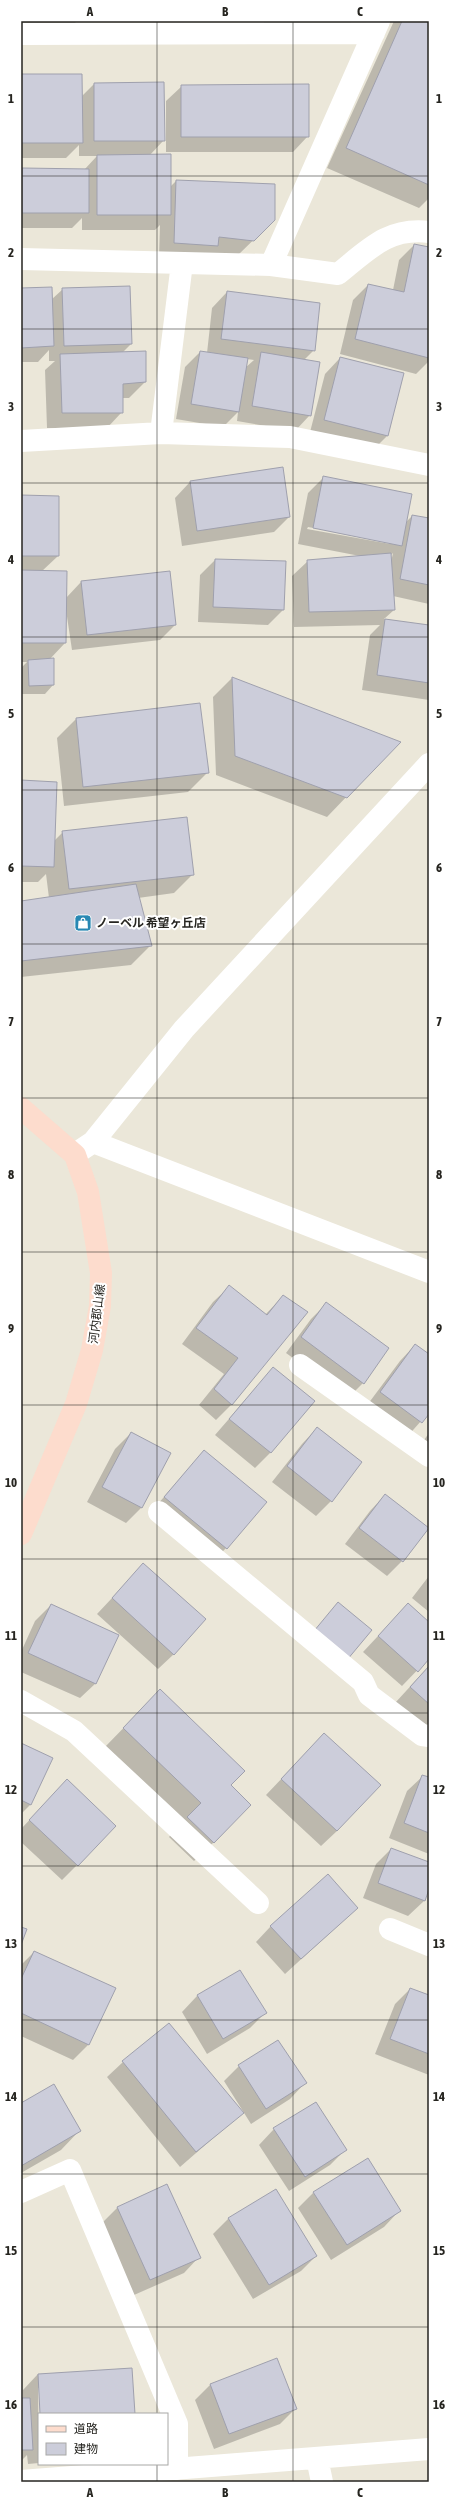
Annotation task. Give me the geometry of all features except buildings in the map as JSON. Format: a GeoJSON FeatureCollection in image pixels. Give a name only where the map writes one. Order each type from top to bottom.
{"type":"FeatureCollection","features":[{"type":"Feature","properties":{"kind":"main road","name":"河内郡山線"},"geometry":{"type":"LineString","coordinates":[[21,1108],[75,1155],[88,1192],[95,1227],[101,1273],[100,1306],[92,1350],[76,1404],[21,1534]]}},
{"type":"Feature","properties":{"kind":"street"},"geometry":{"type":"LineString","coordinates":[[21,34],[377,27],[271,265]]}},
{"type":"Feature","properties":{"kind":"street"},"geometry":{"type":"LineString","coordinates":[[21,259],[271,265],[338,274],[386,237],[417,231],[429,232]]}},
{"type":"Feature","properties":{"kind":"street"},"geometry":{"type":"LineString","coordinates":[[161,433],[182,263]]}},
{"type":"Feature","properties":{"kind":"street"},"geometry":{"type":"LineString","coordinates":[[21,441],[161,433],[290,436],[429,465]]}},
{"type":"Feature","properties":{"kind":"street"},"geometry":{"type":"LineString","coordinates":[[75,1155],[93,1142],[184,1030],[429,764]]}},
{"type":"Feature","properties":{"kind":"street"},"geometry":{"type":"LineString","coordinates":[[93,1142],[429,1272]]}},
{"type":"Feature","properties":{"kind":"street"},"geometry":{"type":"LineString","coordinates":[[300,1365],[429,1456]]}},
{"type":"Feature","properties":{"kind":"street"},"geometry":{"type":"LineString","coordinates":[[159,1512],[363,1682],[369,1695],[422,1736],[429,1736]]}},
{"type":"Feature","properties":{"kind":"street"},"geometry":{"type":"LineString","coordinates":[[21,1701],[74,1731],[258,1903]]}},
{"type":"Feature","properties":{"kind":"street"},"geometry":{"type":"LineString","coordinates":[[390,1929],[429,1944]]}},
{"type":"Feature","properties":{"kind":"street"},"geometry":{"type":"LineString","coordinates":[[21,2192],[70,2170],[177,2424],[176,2468]]}},
{"type":"Feature","properties":{"kind":"street"},"geometry":{"type":"LineString","coordinates":[[21,2481],[317,2458],[428,2453]]}},
{"type":"Feature","properties":{"kind":"street"},"geometry":{"type":"LineString","coordinates":[[317,2458],[322,2482]]}},
{"type":"Feature","properties":{"kind":"place","name":"ノーベル 希望ヶ丘店"},"geometry":{"type":"Point","coordinates":[83,923]}}]}
